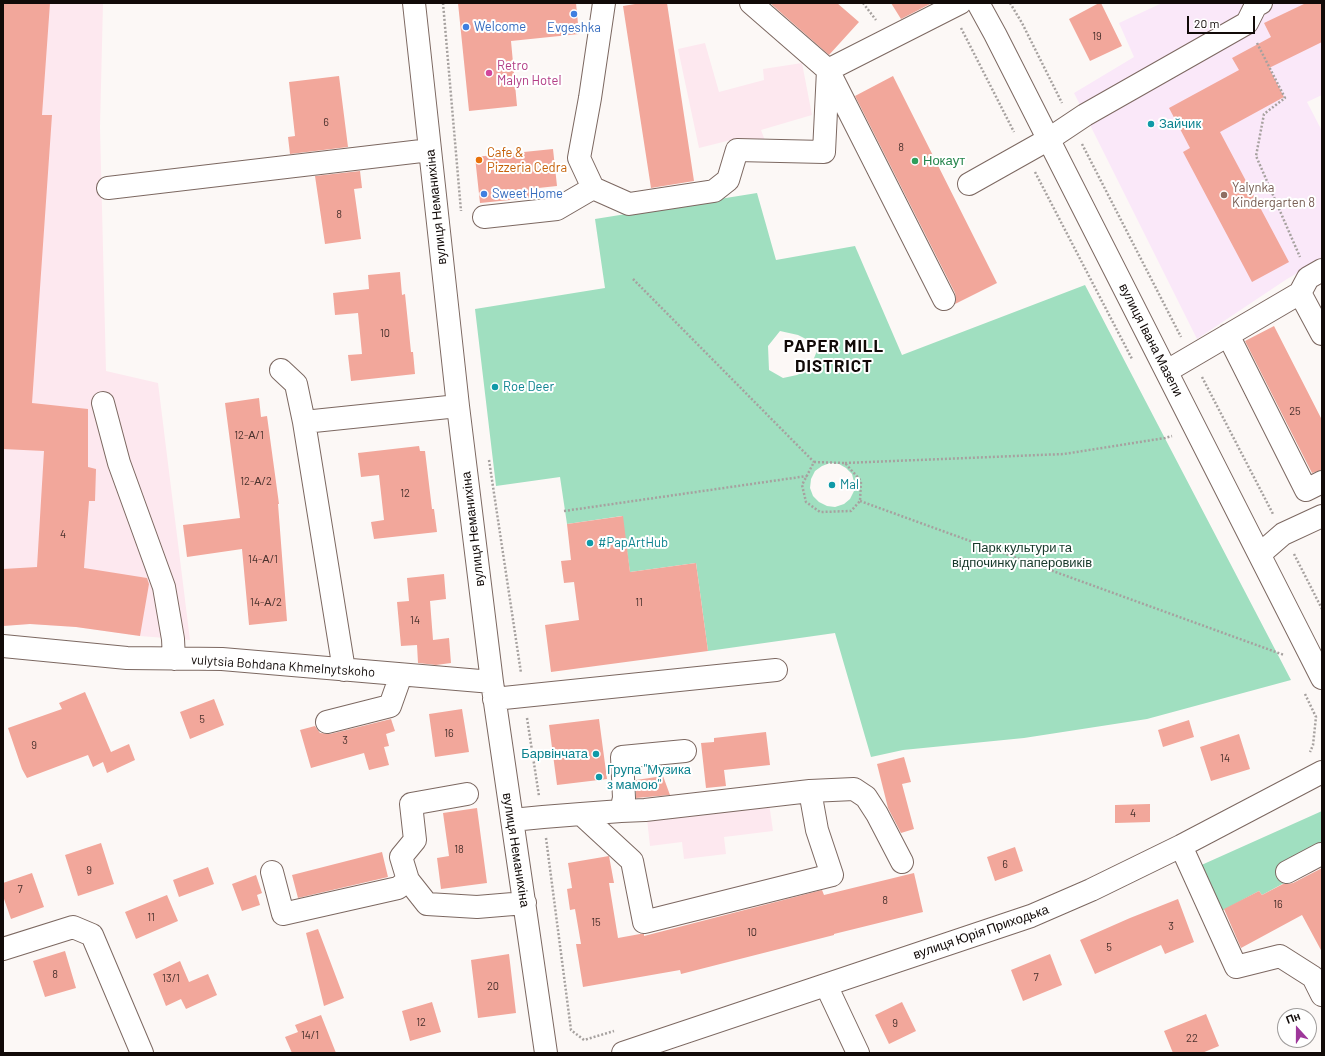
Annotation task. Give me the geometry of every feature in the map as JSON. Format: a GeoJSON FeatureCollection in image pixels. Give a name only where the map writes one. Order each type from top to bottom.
{"type":"FeatureCollection","features":[{"type":"Feature","properties":{"kind":"street","name":"вулиця Неманихіна"},"geometry":{"type":"LineString","coordinates":[[414,3],[458,406],[493,691],[546,1053]]}},
{"type":"Feature","properties":{"kind":"street"},"geometry":{"type":"LineString","coordinates":[[604,3],[590,98],[579,158],[593,188],[629,204],[714,192],[728,180],[737,150],[824,152],[828,70]]}},
{"type":"Feature","properties":{"kind":"street"},"geometry":{"type":"LineString","coordinates":[[752,3],[828,70],[944,299]]}},
{"type":"Feature","properties":{"kind":"street","name":"вулиця Івана Мазепи"},"geometry":{"type":"LineString","coordinates":[[978,3],[1049,139],[1322,678]]}},
{"type":"Feature","properties":{"kind":"street"},"geometry":{"type":"LineString","coordinates":[[969,184],[1049,139],[1092,111],[1247,23],[1256,5],[1261,3]]}},
{"type":"Feature","properties":{"kind":"street"},"geometry":{"type":"LineString","coordinates":[[828,70],[955,6]]}},
{"type":"Feature","properties":{"kind":"street"},"geometry":{"type":"LineString","coordinates":[[108,188],[430,150]]}},
{"type":"Feature","properties":{"kind":"street"},"geometry":{"type":"LineString","coordinates":[[484,217],[557,209],[593,188]]}},
{"type":"Feature","properties":{"kind":"street"},"geometry":{"type":"LineString","coordinates":[[1167,371],[1300,293],[1308,278],[1322,270]]}},
{"type":"Feature","properties":{"kind":"street"},"geometry":{"type":"LineString","coordinates":[[1300,293],[1322,334]]}},
{"type":"Feature","properties":{"kind":"street"},"geometry":{"type":"LineString","coordinates":[[1228,335],[1306,490],[1322,482]]}},
{"type":"Feature","properties":{"kind":"street"},"geometry":{"type":"LineString","coordinates":[[281,370],[296,384],[304,422],[344,670]]}},
{"type":"Feature","properties":{"kind":"street"},"geometry":{"type":"LineString","coordinates":[[103,403],[119,463],[164,587],[173,639],[174,659]]}},
{"type":"Feature","properties":{"kind":"street"},"geometry":{"type":"LineString","coordinates":[[304,422],[458,406]]}},
{"type":"Feature","properties":{"kind":"street"},"geometry":{"type":"LineString","coordinates":[[1260,554],[1283,534],[1322,516]]}},
{"type":"Feature","properties":{"kind":"street","name":"vulytsia Bohdana Khmelnytskoho"},"geometry":{"type":"LineString","coordinates":[[3,646],[126,658],[222,659],[401,675],[524,696],[776,670]]}},
{"type":"Feature","properties":{"kind":"street"},"geometry":{"type":"LineString","coordinates":[[327,722],[390,706],[401,675]]}},
{"type":"Feature","properties":{"kind":"street"},"geometry":{"type":"LineString","coordinates":[[621,811],[624,798],[622,757],[685,750]]}},
{"type":"Feature","properties":{"kind":"street","name":"вулиця Юрія Приходька"},"geometry":{"type":"LineString","coordinates":[[623,1053],[1030,916],[1091,890],[1181,846],[1314,765]]}},
{"type":"Feature","properties":{"kind":"street"},"geometry":{"type":"LineString","coordinates":[[512,820],[645,810],[810,791],[854,789],[866,797],[877,814],[902,862]]}},
{"type":"Feature","properties":{"kind":"street"},"geometry":{"type":"LineString","coordinates":[[581,814],[632,861],[644,922],[832,875],[817,830],[810,791]]}},
{"type":"Feature","properties":{"kind":"street"},"geometry":{"type":"LineString","coordinates":[[467,794],[411,804],[415,840],[401,857],[408,880],[426,904],[478,907],[525,903]]}},
{"type":"Feature","properties":{"kind":"street"},"geometry":{"type":"LineString","coordinates":[[1181,846],[1236,968],[1280,956],[1313,977],[1322,995]]}},
{"type":"Feature","properties":{"kind":"street"},"geometry":{"type":"LineString","coordinates":[[1287,872],[1322,855]]}},
{"type":"Feature","properties":{"kind":"street"},"geometry":{"type":"LineString","coordinates":[[272,872],[283,914],[398,888],[408,880]]}},
{"type":"Feature","properties":{"kind":"street"},"geometry":{"type":"LineString","coordinates":[[3,949],[73,927],[92,935],[142,1053]]}},
{"type":"Feature","properties":{"kind":"street"},"geometry":{"type":"LineString","coordinates":[[826,985],[858,1053]]}},
{"type":"Feature","properties":{"kind":"path"},"geometry":{"type":"LineString","coordinates":[[443,3],[462,218]]}},
{"type":"Feature","properties":{"kind":"path"},"geometry":{"type":"LineString","coordinates":[[1010,3],[1022,23],[1191,357],[1322,609]]}},
{"type":"Feature","properties":{"kind":"path"},"geometry":{"type":"LineString","coordinates":[[955,6],[1025,152],[1136,365]]}},
{"type":"Feature","properties":{"kind":"path"},"geometry":{"type":"LineString","coordinates":[[1247,23],[1285,98],[1264,114],[1256,156],[1302,262]]}},
{"type":"Feature","properties":{"kind":"path"},"geometry":{"type":"LineString","coordinates":[[633,279],[814,462],[845,463],[1064,454],[1172,436]]}},
{"type":"Feature","properties":{"kind":"path"},"geometry":{"type":"LineString","coordinates":[[488,453],[543,817],[571,1030],[584,1040],[614,1031]]}},
{"type":"Feature","properties":{"kind":"path"},"geometry":{"type":"LineString","coordinates":[[814,462],[802,485],[806,502],[820,512],[851,511],[860,501],[861,481],[845,463]]}},
{"type":"Feature","properties":{"kind":"path"},"geometry":{"type":"LineString","coordinates":[[564,511],[807,476]]}},
{"type":"Feature","properties":{"kind":"path"},"geometry":{"type":"LineString","coordinates":[[860,501],[1288,657],[1285,652]]}},
{"type":"Feature","properties":{"kind":"path"},"geometry":{"type":"LineString","coordinates":[[1304,690],[1316,717],[1313,745],[1314,765]]}},
{"type":"Feature","properties":{"kind":"shaded area"},"geometry":{"type":"Polygon","coordinates":[[[3,3],[103,3],[100,127],[106,371],[158,383],[190,640],[140,636],[76,627],[30,624],[3,626],[3,3]]]}},
{"type":"Feature","properties":{"kind":"shaded area","name":"Yalynka Kindergarten 8"},"geometry":{"type":"Polygon","coordinates":[[[1162,3],[1322,3],[1322,95],[1307,102],[1322,131],[1322,259],[1287,279],[1197,339],[1074,93],[1134,57],[1119,23],[1162,3]]]}},
{"type":"Feature","properties":{"kind":"shaded area"},"geometry":{"type":"Polygon","coordinates":[[[705,43],[719,92],[764,80],[763,69],[802,63],[812,115],[761,130],[767,146],[745,148],[739,138],[699,148],[678,49],[705,43]]]}},
{"type":"Feature","properties":{"kind":"shaded area"},"geometry":{"type":"Polygon","coordinates":[[[769,803],[773,831],[724,837],[726,854],[684,859],[682,842],[650,846],[647,819],[769,803]]]}},
{"type":"Feature","properties":{"kind":"green space","name":"Парк культури та відпочинку паперовиків"},"geometry":{"type":"Polygon","coordinates":[[[757,193],[776,260],[855,246],[902,355],[1085,285],[1291,680],[1147,719],[1024,738],[903,750],[871,757],[835,633],[708,651],[696,563],[630,572],[622,516],[567,524],[560,477],[496,486],[475,309],[605,288],[595,219],[757,193]],[[780,331],[768,346],[769,370],[783,378],[797,375],[809,370],[817,351],[814,343],[798,335],[780,331]],[[830,463],[815,471],[811,479],[810,488],[813,496],[819,502],[827,506],[835,507],[844,504],[850,499],[854,491],[854,482],[852,474],[846,468],[839,464],[830,463]]]}},
{"type":"Feature","properties":{"kind":"green space"},"geometry":{"type":"Polygon","coordinates":[[[1322,811],[1321,863],[1262,895],[1259,891],[1218,913],[1197,867],[1322,811]]]}},
{"type":"Feature","properties":{"kind":"building"},"geometry":{"type":"Polygon","coordinates":[[[3,3],[50,3],[42,115],[52,115],[32,403],[88,409],[88,467],[96,469],[95,501],[89,501],[84,568],[147,578],[149,584],[140,636],[76,627],[30,624],[3,626],[3,569],[37,567],[44,451],[3,449],[3,3]]]}},
{"type":"Feature","properties":{"kind":"building","name":"Retro Malyn Hotel"},"geometry":{"type":"Polygon","coordinates":[[[458,3],[576,3],[579,34],[511,41],[517,106],[469,111],[458,3]]]}},
{"type":"Feature","properties":{"kind":"building"},"geometry":{"type":"Polygon","coordinates":[[[641,3],[667,3],[694,181],[651,188],[623,6],[641,3]]]}},
{"type":"Feature","properties":{"kind":"building"},"geometry":{"type":"Polygon","coordinates":[[[770,3],[837,3],[859,22],[829,55],[770,3]]]}},
{"type":"Feature","properties":{"kind":"building"},"geometry":{"type":"Polygon","coordinates":[[[891,3],[932,3],[901,19],[891,3]]]}},
{"type":"Feature","properties":{"kind":"building"},"geometry":{"type":"Polygon","coordinates":[[[1101,3],[1122,46],[1090,61],[1069,19],[1101,3]]]}},
{"type":"Feature","properties":{"kind":"building"},"geometry":{"type":"Polygon","coordinates":[[[1306,3],[1322,3],[1322,42],[1269,68],[1284,97],[1220,132],[1289,262],[1252,282],[1183,152],[1190,148],[1169,108],[1239,70],[1232,58],[1271,37],[1264,23],[1306,3]]]}},
{"type":"Feature","properties":{"kind":"building"},"geometry":{"type":"Polygon","coordinates":[[[339,76],[348,147],[290,154],[288,137],[295,136],[289,82],[339,76]]]}},
{"type":"Feature","properties":{"kind":"building"},"geometry":{"type":"Polygon","coordinates":[[[893,76],[997,283],[955,304],[955,293],[855,96],[893,76]]]}},
{"type":"Feature","properties":{"kind":"building"},"geometry":{"type":"Polygon","coordinates":[[[553,149],[557,186],[529,189],[530,198],[480,203],[475,157],[553,149]]]}},
{"type":"Feature","properties":{"kind":"building"},"geometry":{"type":"Polygon","coordinates":[[[360,171],[362,188],[354,189],[361,239],[325,244],[315,176],[360,171]]]}},
{"type":"Feature","properties":{"kind":"building"},"geometry":{"type":"Polygon","coordinates":[[[400,272],[402,295],[405,294],[411,352],[413,352],[415,374],[351,381],[348,355],[362,354],[358,313],[335,315],[333,293],[369,289],[368,275],[400,272]]]}},
{"type":"Feature","properties":{"kind":"building"},"geometry":{"type":"Polygon","coordinates":[[[1274,326],[1322,420],[1322,470],[1312,473],[1245,341],[1274,326]]]}},
{"type":"Feature","properties":{"kind":"building"},"geometry":{"type":"Polygon","coordinates":[[[259,398],[261,417],[267,416],[279,504],[287,621],[249,625],[242,549],[187,557],[183,525],[240,518],[225,403],[259,398]]]}},
{"type":"Feature","properties":{"kind":"building"},"geometry":{"type":"Polygon","coordinates":[[[419,446],[420,451],[425,451],[432,509],[434,509],[437,532],[374,539],[371,522],[384,520],[379,475],[361,477],[358,453],[419,446]]]}},
{"type":"Feature","properties":{"kind":"building"},"geometry":{"type":"Polygon","coordinates":[[[623,516],[630,572],[696,563],[708,651],[551,672],[545,625],[579,620],[574,582],[564,583],[561,561],[571,560],[567,524],[623,516]]]}},
{"type":"Feature","properties":{"kind":"building"},"geometry":{"type":"Polygon","coordinates":[[[444,574],[446,599],[430,601],[433,640],[449,638],[451,663],[436,665],[418,663],[417,645],[401,646],[397,602],[409,601],[407,578],[444,574]]]}},
{"type":"Feature","properties":{"kind":"building"},"geometry":{"type":"Polygon","coordinates":[[[85,692],[111,752],[129,744],[135,760],[107,773],[103,762],[93,767],[88,755],[27,778],[22,769],[8,728],[62,709],[59,703],[85,692]]]}},
{"type":"Feature","properties":{"kind":"building"},"geometry":{"type":"Polygon","coordinates":[[[214,699],[224,725],[190,739],[180,712],[214,699]]]}},
{"type":"Feature","properties":{"kind":"building"},"geometry":{"type":"Polygon","coordinates":[[[462,709],[469,752],[435,757],[429,714],[462,709]]]}},
{"type":"Feature","properties":{"kind":"building"},"geometry":{"type":"Polygon","coordinates":[[[391,719],[395,731],[386,734],[389,746],[384,747],[389,765],[369,770],[364,753],[311,768],[300,730],[315,726],[320,733],[330,734],[391,719]]]}},
{"type":"Feature","properties":{"kind":"building"},"geometry":{"type":"Polygon","coordinates":[[[599,719],[607,779],[557,785],[549,725],[599,719]]]}},
{"type":"Feature","properties":{"kind":"building"},"geometry":{"type":"Polygon","coordinates":[[[1189,720],[1194,737],[1163,747],[1158,730],[1189,720]]]}},
{"type":"Feature","properties":{"kind":"building"},"geometry":{"type":"Polygon","coordinates":[[[766,732],[770,765],[724,770],[726,786],[706,788],[701,743],[714,742],[714,738],[766,732]]]}},
{"type":"Feature","properties":{"kind":"building"},"geometry":{"type":"Polygon","coordinates":[[[1239,734],[1250,769],[1211,781],[1200,747],[1239,734]]]}},
{"type":"Feature","properties":{"kind":"building"},"geometry":{"type":"Polygon","coordinates":[[[904,757],[911,782],[902,784],[914,829],[901,833],[888,808],[877,764],[904,757]]]}},
{"type":"Feature","properties":{"kind":"building"},"geometry":{"type":"Polygon","coordinates":[[[663,776],[670,795],[636,798],[636,780],[663,776]]]}},
{"type":"Feature","properties":{"kind":"building"},"geometry":{"type":"Polygon","coordinates":[[[1150,804],[1150,822],[1115,823],[1115,805],[1150,804]]]}},
{"type":"Feature","properties":{"kind":"building"},"geometry":{"type":"Polygon","coordinates":[[[477,808],[487,883],[441,889],[437,858],[449,856],[443,813],[477,808]]]}},
{"type":"Feature","properties":{"kind":"building"},"geometry":{"type":"Polygon","coordinates":[[[101,843],[114,884],[78,896],[65,855],[101,843]]]}},
{"type":"Feature","properties":{"kind":"building"},"geometry":{"type":"Polygon","coordinates":[[[1015,847],[1023,871],[995,881],[987,857],[1015,847]]]}},
{"type":"Feature","properties":{"kind":"building"},"geometry":{"type":"Polygon","coordinates":[[[382,852],[388,877],[298,898],[292,875],[382,852]]]}},
{"type":"Feature","properties":{"kind":"building"},"geometry":{"type":"Polygon","coordinates":[[[609,856],[614,883],[609,883],[618,938],[640,934],[644,934],[644,936],[822,890],[824,895],[914,873],[923,912],[681,974],[680,970],[583,987],[576,944],[581,944],[575,909],[570,910],[567,889],[572,888],[568,863],[609,856]]]}},
{"type":"Feature","properties":{"kind":"building"},"geometry":{"type":"Polygon","coordinates":[[[208,867],[214,884],[179,897],[173,880],[208,867]]]}},
{"type":"Feature","properties":{"kind":"building"},"geometry":{"type":"Polygon","coordinates":[[[1322,868],[1322,952],[1302,915],[1241,948],[1224,909],[1259,891],[1262,895],[1283,884],[1293,883],[1322,868]]]}},
{"type":"Feature","properties":{"kind":"building"},"geometry":{"type":"Polygon","coordinates":[[[32,873],[44,907],[11,919],[3,896],[3,883],[32,873]]]}},
{"type":"Feature","properties":{"kind":"building"},"geometry":{"type":"Polygon","coordinates":[[[256,875],[262,893],[257,895],[260,905],[242,911],[232,884],[256,875]]]}},
{"type":"Feature","properties":{"kind":"building"},"geometry":{"type":"Polygon","coordinates":[[[167,895],[178,921],[136,939],[125,912],[167,895]]]}},
{"type":"Feature","properties":{"kind":"building"},"geometry":{"type":"Polygon","coordinates":[[[1178,899],[1194,942],[1165,954],[1161,945],[1095,974],[1080,940],[1178,899]]]}},
{"type":"Feature","properties":{"kind":"building"},"geometry":{"type":"Polygon","coordinates":[[[318,929],[344,998],[324,1006],[306,933],[318,929]]]}},
{"type":"Feature","properties":{"kind":"building"},"geometry":{"type":"Polygon","coordinates":[[[65,951],[76,988],[45,997],[33,961],[65,951]]]}},
{"type":"Feature","properties":{"kind":"building"},"geometry":{"type":"Polygon","coordinates":[[[509,954],[516,1013],[478,1018],[471,960],[509,954]]]}},
{"type":"Feature","properties":{"kind":"building"},"geometry":{"type":"Polygon","coordinates":[[[1050,954],[1062,985],[1023,1001],[1011,970],[1050,954]]]}},
{"type":"Feature","properties":{"kind":"building"},"geometry":{"type":"Polygon","coordinates":[[[180,961],[189,982],[208,974],[217,995],[186,1009],[181,999],[166,1006],[153,974],[180,961]]]}},
{"type":"Feature","properties":{"kind":"building"},"geometry":{"type":"Polygon","coordinates":[[[432,1002],[441,1032],[410,1041],[402,1011],[432,1002]]]}},
{"type":"Feature","properties":{"kind":"building"},"geometry":{"type":"Polygon","coordinates":[[[902,1002],[916,1031],[889,1044],[875,1015],[902,1002]]]}},
{"type":"Feature","properties":{"kind":"building"},"geometry":{"type":"Polygon","coordinates":[[[1206,1014],[1219,1046],[1202,1053],[1173,1053],[1164,1031],[1206,1014]]]}},
{"type":"Feature","properties":{"kind":"building"},"geometry":{"type":"Polygon","coordinates":[[[321,1015],[336,1053],[292,1053],[285,1037],[298,1032],[295,1025],[321,1015]]]}},
{"type":"Feature","properties":{"kind":"place","name":"Evgeshka"},"geometry":{"type":"Point","coordinates":[574,14]}},
{"type":"Feature","properties":{"kind":"place","name":"Welcome"},"geometry":{"type":"Point","coordinates":[466,27]}},
{"type":"Feature","properties":{"kind":"place","name":"Retro Malyn Hotel"},"geometry":{"type":"Point","coordinates":[489,73]}},
{"type":"Feature","properties":{"kind":"place","name":"Зайчик"},"geometry":{"type":"Point","coordinates":[1151,124]}},
{"type":"Feature","properties":{"kind":"place","name":"Cafe & Pizzeria Cedra"},"geometry":{"type":"Point","coordinates":[479,160]}},
{"type":"Feature","properties":{"kind":"place","name":"Нокаут"},"geometry":{"type":"Point","coordinates":[915,161]}},
{"type":"Feature","properties":{"kind":"place","name":"Sweet Home"},"geometry":{"type":"Point","coordinates":[484,194]}},
{"type":"Feature","properties":{"kind":"place","name":"Yalynka Kindergarten 8"},"geometry":{"type":"Point","coordinates":[1224,195]}},
{"type":"Feature","properties":{"kind":"place","name":"Roe Deer"},"geometry":{"type":"Point","coordinates":[495,387]}},
{"type":"Feature","properties":{"kind":"place","name":"Mal"},"geometry":{"type":"Point","coordinates":[832,485]}},
{"type":"Feature","properties":{"kind":"place","name":"#PapArtHub"},"geometry":{"type":"Point","coordinates":[590,543]}},
{"type":"Feature","properties":{"kind":"place","name":"Барвінчата"},"geometry":{"type":"Point","coordinates":[596,754]}},
{"type":"Feature","properties":{"kind":"place","name":"Група \"Музика з мамою\""},"geometry":{"type":"Point","coordinates":[599,777]}},
{"type":"Feature","properties":{"kind":"district","name":"PAPER MILL DISTRICT"},"geometry":{"type":"Point","coordinates":[834,356]}}]}
